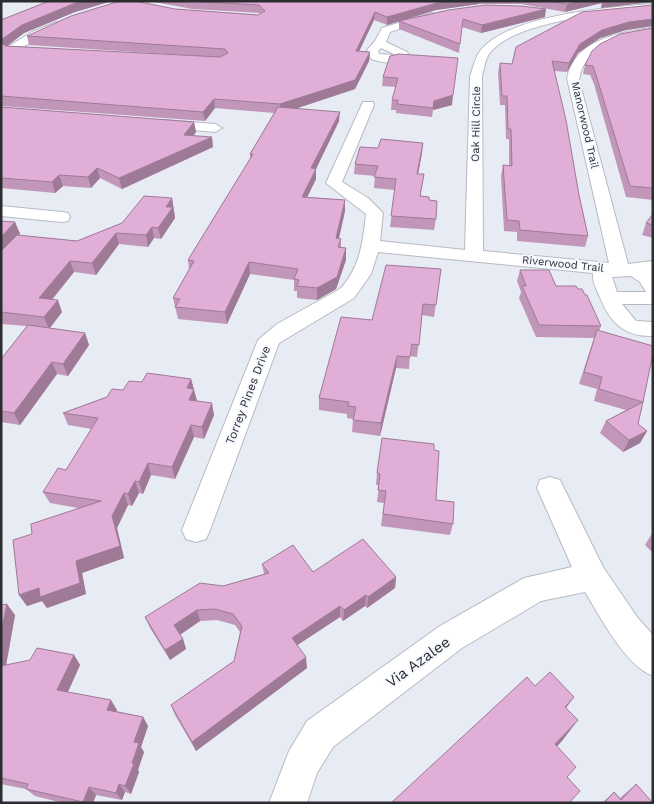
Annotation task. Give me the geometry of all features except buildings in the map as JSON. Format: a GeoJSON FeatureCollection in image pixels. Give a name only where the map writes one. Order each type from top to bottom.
{"type":"FeatureCollection","features":[{"type":"Feature","properties":{"kind":"street","name":"Oak Hill Circle"},"geometry":{"type":"LineString","coordinates":[[474,255],[476,76],[484,52],[505,37],[538,24],[568,17],[653,7]]}},
{"type":"Feature","properties":{"kind":"street"},"geometry":{"type":"LineString","coordinates":[[544,11],[568,17]]}},
{"type":"Feature","properties":{"kind":"street"},"geometry":{"type":"LineString","coordinates":[[380,43],[386,30],[391,27],[442,14]]}},
{"type":"Feature","properties":{"kind":"street"},"geometry":{"type":"LineString","coordinates":[[6,52],[36,34],[69,20]]}},
{"type":"Feature","properties":{"kind":"street","name":"Manorwood Trail"},"geometry":{"type":"LineString","coordinates":[[620,270],[573,80],[578,61],[596,47],[637,32],[653,30]]}},
{"type":"Feature","properties":{"kind":"street"},"geometry":{"type":"LineString","coordinates":[[6,52],[30,50]]}},
{"type":"Feature","properties":{"kind":"street","name":"Torrey Pines Drive"},"geometry":{"type":"LineString","coordinates":[[196,530],[269,340],[285,326],[337,301],[347,292],[365,269],[372,246],[375,213],[362,201],[334,183],[368,105]]}},
{"type":"Feature","properties":{"kind":"street"},"geometry":{"type":"LineString","coordinates":[[147,122],[215,128]]}},
{"type":"Feature","properties":{"kind":"street"},"geometry":{"type":"LineString","coordinates":[[1,211],[62,217]]}},
{"type":"Feature","properties":{"kind":"street"},"geometry":{"type":"LineString","coordinates":[[372,246],[474,255]]}},
{"type":"Feature","properties":{"kind":"street","name":"Riverwood Trail"},"geometry":{"type":"LineString","coordinates":[[474,255],[620,270],[653,267]]}},
{"type":"Feature","properties":{"kind":"street"},"geometry":{"type":"LineString","coordinates":[[653,288],[646,277],[641,274],[620,270],[602,274],[620,320],[640,328],[653,329]]}},
{"type":"Feature","properties":{"kind":"street"},"geometry":{"type":"LineString","coordinates":[[610,298],[653,298]]}},
{"type":"Feature","properties":{"kind":"street"},"geometry":{"type":"LineString","coordinates":[[550,488],[592,577],[626,628],[653,660]]}},
{"type":"Feature","properties":{"kind":"street","name":"Via Azalee"},"geometry":{"type":"LineString","coordinates":[[288,803],[302,764],[320,734],[451,637],[535,588],[592,577]]}},
{"type":"Feature","properties":{"kind":"waterway"},"geometry":{"type":"LineString","coordinates":[[1,2],[5,1]]}}]}
